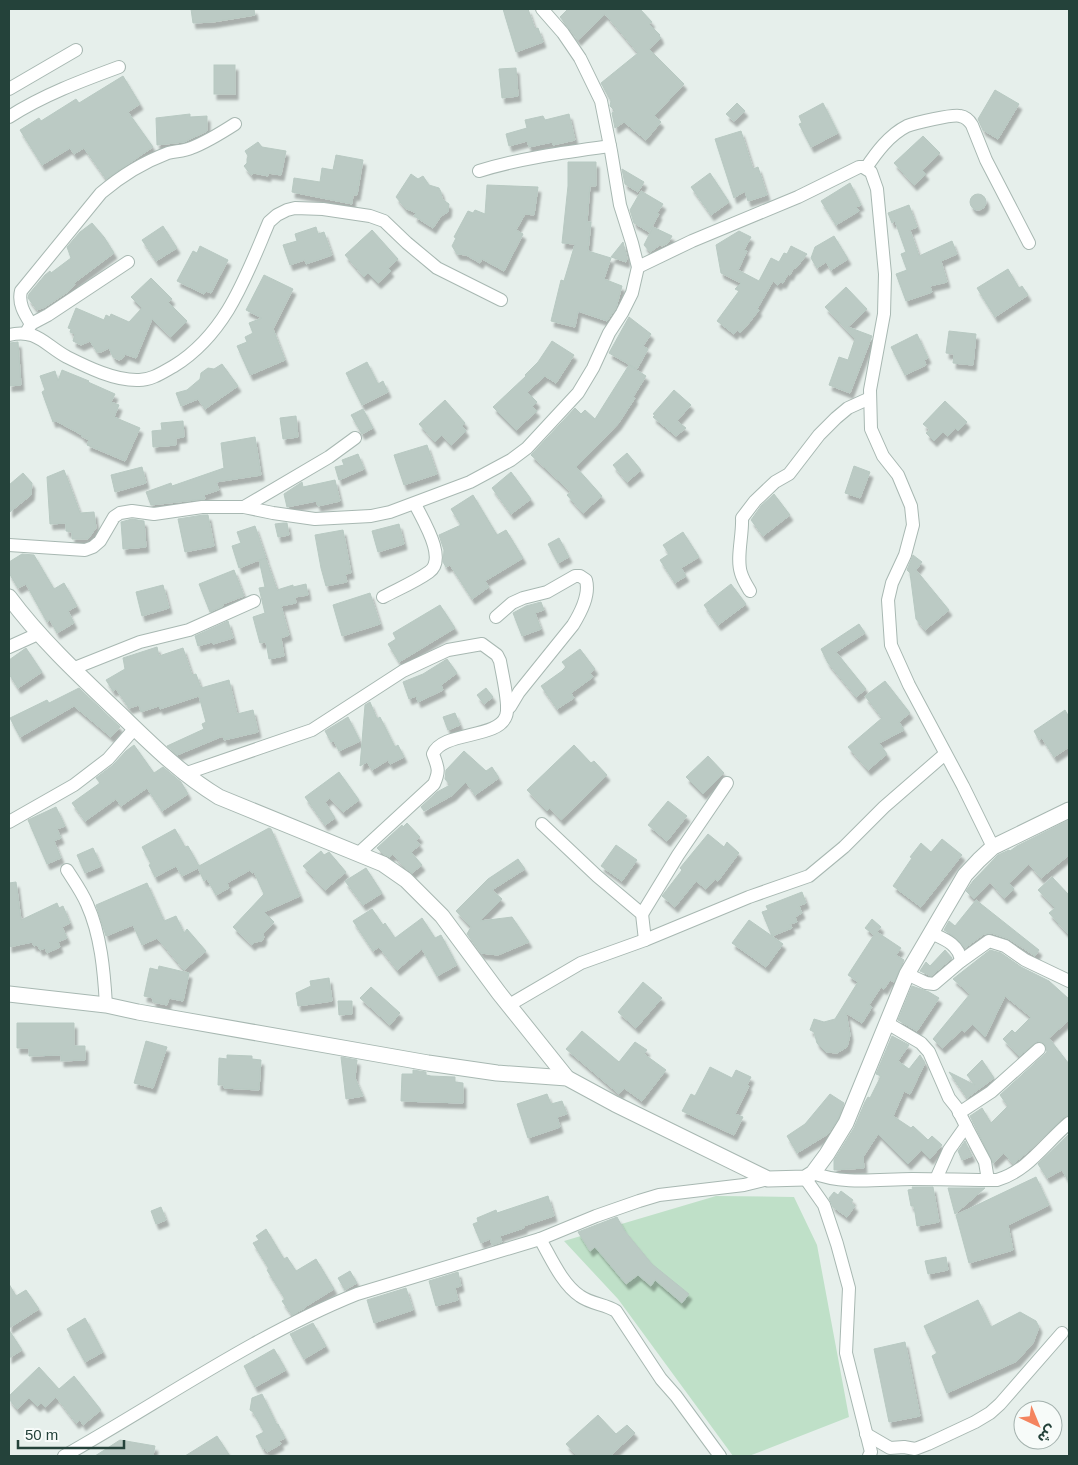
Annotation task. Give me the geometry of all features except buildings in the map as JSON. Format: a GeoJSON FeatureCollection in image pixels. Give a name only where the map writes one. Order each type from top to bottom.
{"type":"FeatureCollection","features":[{"type":"Feature","properties":{"kind":"street"},"geometry":{"type":"LineString","coordinates":[[9,545],[85,550],[93,547],[100,541],[114,517],[120,513],[132,511],[154,514],[202,507],[244,507],[309,519],[371,516],[415,504],[470,482],[511,460],[527,448],[578,393],[632,293],[638,267],[620,205],[601,101],[580,58],[542,9]]}},
{"type":"Feature","properties":{"kind":"street"},"geometry":{"type":"LineString","coordinates":[[9,89],[76,50]]}},
{"type":"Feature","properties":{"kind":"street"},"geometry":{"type":"LineString","coordinates":[[9,117],[44,97],[119,67]]}},
{"type":"Feature","properties":{"kind":"street"},"geometry":{"type":"LineString","coordinates":[[866,168],[881,148],[907,126],[946,117],[962,116],[970,121],[986,160],[1030,243]]}},
{"type":"Feature","properties":{"kind":"street"},"geometry":{"type":"LineString","coordinates":[[236,124],[188,150],[171,152],[140,166],[101,193],[22,291],[19,300],[28,328],[38,338],[62,354],[91,369],[139,380],[158,376],[188,357],[214,331],[234,301],[269,222],[277,215],[295,208],[324,209],[370,216],[384,221],[438,268],[501,300]]}},
{"type":"Feature","properties":{"kind":"street"},"geometry":{"type":"LineString","coordinates":[[479,171],[562,153],[610,146]]}},
{"type":"Feature","properties":{"kind":"street"},"geometry":{"type":"LineString","coordinates":[[638,267],[692,241],[798,197],[859,167],[866,168],[871,172],[877,189],[885,274],[884,314],[870,390],[871,429],[884,456],[898,475],[911,506],[912,524],[905,555],[892,583],[888,600],[891,645],[908,684],[963,786],[993,847]]}},
{"type":"Feature","properties":{"kind":"street"},"geometry":{"type":"LineString","coordinates":[[9,335],[28,328],[128,262]]}},
{"type":"Feature","properties":{"kind":"street"},"geometry":{"type":"LineString","coordinates":[[750,592],[741,573],[739,561],[743,529],[742,518],[755,501],[775,482],[789,474],[819,435],[836,418],[848,408],[870,398]]}},
{"type":"Feature","properties":{"kind":"street"},"geometry":{"type":"LineString","coordinates":[[244,507],[329,457],[355,438]]}},
{"type":"Feature","properties":{"kind":"street"},"geometry":{"type":"LineString","coordinates":[[383,596],[429,572],[436,562],[434,546],[415,504]]}},
{"type":"Feature","properties":{"kind":"street"},"geometry":{"type":"LineString","coordinates":[[496,617],[512,603],[547,592],[574,576],[580,576],[586,580],[587,593],[573,625],[519,692],[510,707],[507,708]]}},
{"type":"Feature","properties":{"kind":"street"},"geometry":{"type":"LineString","coordinates":[[9,597],[72,669],[196,783],[219,797],[384,864],[406,880],[442,916],[508,1005],[567,1078],[615,1104],[768,1179]]}},
{"type":"Feature","properties":{"kind":"street"},"geometry":{"type":"LineString","coordinates":[[72,669],[140,642],[189,630],[254,602]]}},
{"type":"Feature","properties":{"kind":"street"},"geometry":{"type":"LineString","coordinates":[[9,647],[40,633]]}},
{"type":"Feature","properties":{"kind":"street"},"geometry":{"type":"LineString","coordinates":[[184,774],[312,730],[403,671],[448,650],[472,645],[482,644],[487,646],[497,655],[500,661],[507,708],[506,716],[498,726],[442,745],[435,751],[433,754],[439,767],[438,777],[434,784],[358,854]]}},
{"type":"Feature","properties":{"kind":"street"},"geometry":{"type":"LineString","coordinates":[[9,822],[74,785],[108,759],[135,728]]}},
{"type":"Feature","properties":{"kind":"street"},"geometry":{"type":"LineString","coordinates":[[508,1005],[580,963],[645,940],[749,897],[809,876],[844,847],[884,807],[945,754]]}},
{"type":"Feature","properties":{"kind":"street"},"geometry":{"type":"LineString","coordinates":[[645,940],[642,914],[678,855],[727,783]]}},
{"type":"Feature","properties":{"kind":"street"},"geometry":{"type":"LineString","coordinates":[[809,1175],[827,1154],[846,1123],[907,974],[965,875],[993,847],[1069,810]]}},
{"type":"Feature","properties":{"kind":"street"},"geometry":{"type":"LineString","coordinates":[[542,824],[597,876],[642,914]]}},
{"type":"Feature","properties":{"kind":"street"},"geometry":{"type":"LineString","coordinates":[[67,870],[87,903],[98,934],[103,964],[106,1005]]}},
{"type":"Feature","properties":{"kind":"street"},"geometry":{"type":"LineString","coordinates":[[931,933],[952,944],[960,953],[960,960]]}},
{"type":"Feature","properties":{"kind":"street"},"geometry":{"type":"LineString","coordinates":[[907,974],[926,983],[934,984],[960,960],[989,941],[1005,946],[1025,960],[1069,981]]}},
{"type":"Feature","properties":{"kind":"street"},"geometry":{"type":"LineString","coordinates":[[9,994],[106,1005],[428,1063],[497,1073],[567,1078]]}},
{"type":"Feature","properties":{"kind":"street"},"geometry":{"type":"LineString","coordinates":[[887,1023],[921,1042],[929,1052],[949,1098],[985,1162],[988,1180]]}},
{"type":"Feature","properties":{"kind":"street"},"geometry":{"type":"LineString","coordinates":[[959,1113],[992,1092],[1039,1049]]}},
{"type":"Feature","properties":{"kind":"street"},"geometry":{"type":"LineString","coordinates":[[64,1456],[231,1358],[332,1304],[358,1294],[540,1239],[596,1216],[652,1197],[744,1185],[768,1179],[809,1175],[847,1180],[997,1180],[1006,1178],[1022,1168],[1069,1123]]}},
{"type":"Feature","properties":{"kind":"street"},"geometry":{"type":"LineString","coordinates":[[936,1179],[949,1150],[966,1126]]}},
{"type":"Feature","properties":{"kind":"street"},"geometry":{"type":"LineString","coordinates":[[809,1175],[824,1205],[849,1288],[846,1354],[871,1452],[870,1456]]}},
{"type":"Feature","properties":{"kind":"street"},"geometry":{"type":"LineString","coordinates":[[540,1239],[563,1277],[580,1296],[594,1303],[608,1306],[616,1311],[661,1379],[676,1396],[720,1456]]}},
{"type":"Feature","properties":{"kind":"street"},"geometry":{"type":"LineString","coordinates":[[866,1434],[890,1448],[904,1447],[915,1449],[975,1422],[1000,1404],[1062,1334]]}},
{"type":"Feature","properties":{"kind":"green space"},"geometry":{"type":"Polygon","coordinates":[[[716,1196],[794,1197],[817,1245],[849,1417],[749,1456],[733,1456],[618,1299],[564,1241],[716,1196]]]}}]}
